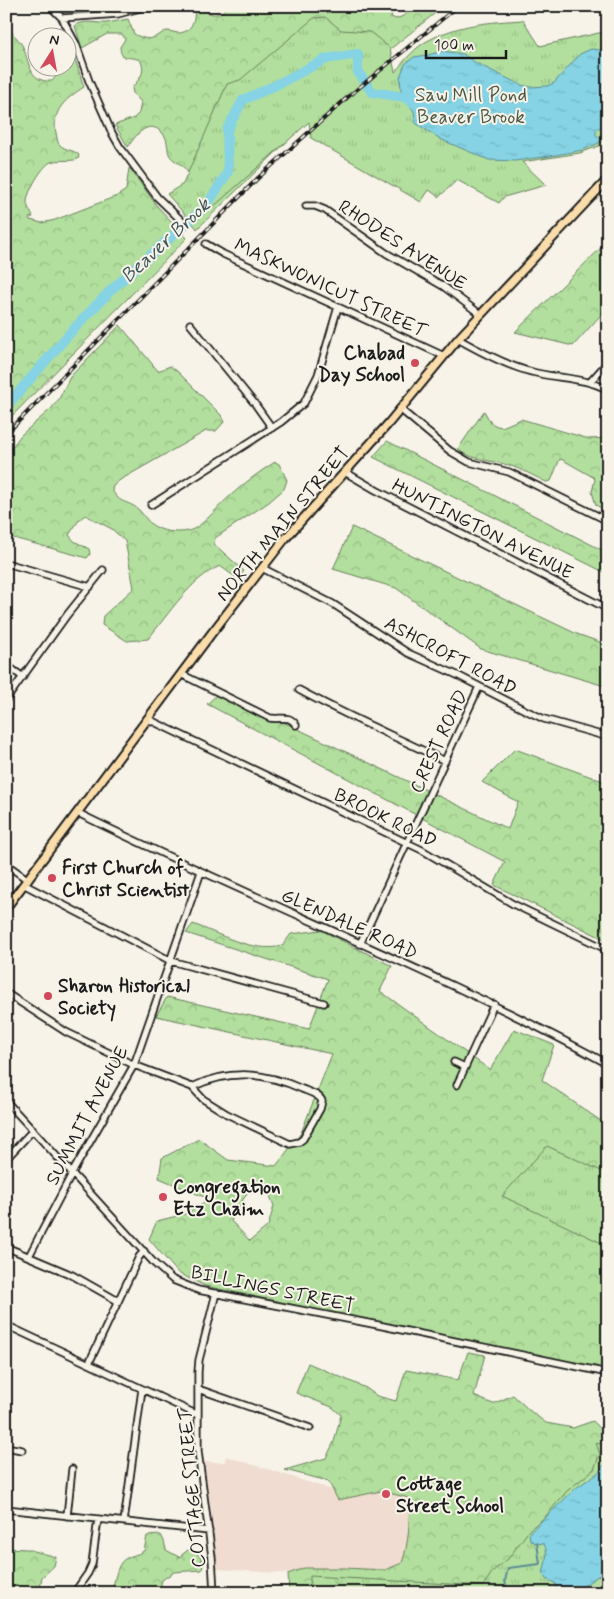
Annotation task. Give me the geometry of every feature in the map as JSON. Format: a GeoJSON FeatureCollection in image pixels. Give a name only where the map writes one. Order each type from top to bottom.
{"type":"FeatureCollection","features":[{"type":"Feature","properties":{"kind":"main road","name":"NORTH MAIN STREET"},"geometry":{"type":"LineString","coordinates":[[6,908],[262,568],[480,314],[572,220],[608,179]]}},
{"type":"Feature","properties":{"kind":"street"},"geometry":{"type":"LineString","coordinates":[[50,6],[62,18],[76,44],[89,80],[120,147],[152,191],[184,223]]}},
{"type":"Feature","properties":{"kind":"street"},"geometry":{"type":"LineString","coordinates":[[62,18],[118,14],[147,6]]}},
{"type":"Feature","properties":{"kind":"street","name":"RHODES AVENUE"},"geometry":{"type":"LineString","coordinates":[[306,206],[315,206],[325,210],[386,253],[444,286],[480,314]]}},
{"type":"Feature","properties":{"kind":"street","name":"MASKWONICUT STREET"},"geometry":{"type":"LineString","coordinates":[[206,244],[223,254],[444,356]]}},
{"type":"Feature","properties":{"kind":"street"},"geometry":{"type":"LineString","coordinates":[[151,505],[297,410],[309,396],[318,375],[338,307]]}},
{"type":"Feature","properties":{"kind":"street"},"geometry":{"type":"LineString","coordinates":[[190,324],[255,404],[272,428]]}},
{"type":"Feature","properties":{"kind":"street"},"geometry":{"type":"LineString","coordinates":[[458,339],[493,357],[532,372],[590,382],[608,390]]}},
{"type":"Feature","properties":{"kind":"street"},"geometry":{"type":"LineString","coordinates":[[590,382],[608,362]]}},
{"type":"Feature","properties":{"kind":"street"},"geometry":{"type":"LineString","coordinates":[[400,409],[459,457],[509,472],[608,521]]}},
{"type":"Feature","properties":{"kind":"street","name":"HUNTINGTON AVENUE"},"geometry":{"type":"LineString","coordinates":[[345,472],[376,490],[608,609]]}},
{"type":"Feature","properties":{"kind":"street"},"geometry":{"type":"LineString","coordinates":[[6,562],[90,587]]}},
{"type":"Feature","properties":{"kind":"street","name":"ASHCROFT ROAD"},"geometry":{"type":"LineString","coordinates":[[262,568],[333,604],[408,653],[544,719],[608,737]]}},
{"type":"Feature","properties":{"kind":"street"},"geometry":{"type":"LineString","coordinates":[[6,700],[67,615],[103,570]]}},
{"type":"Feature","properties":{"kind":"street"},"geometry":{"type":"LineString","coordinates":[[6,665],[23,677]]}},
{"type":"Feature","properties":{"kind":"street"},"geometry":{"type":"LineString","coordinates":[[181,674],[270,718],[284,717],[292,720],[296,725]]}},
{"type":"Feature","properties":{"kind":"street","name":"CREST ROAD"},"geometry":{"type":"LineString","coordinates":[[360,944],[479,687]]}},
{"type":"Feature","properties":{"kind":"street"},"geometry":{"type":"LineString","coordinates":[[299,690],[351,718],[445,761]]}},
{"type":"Feature","properties":{"kind":"street","name":"BROOK ROAD"},"geometry":{"type":"LineString","coordinates":[[148,719],[422,850],[513,904],[608,950]]}},
{"type":"Feature","properties":{"kind":"street","name":"GLENDALE ROAD"},"geometry":{"type":"LineString","coordinates":[[78,813],[201,872],[494,1004],[608,1064]]}},
{"type":"Feature","properties":{"kind":"street"},"geometry":{"type":"LineString","coordinates":[[6,864],[27,882],[171,960],[324,1003]]}},
{"type":"Feature","properties":{"kind":"street","name":"SUMMIT AVENUE"},"geometry":{"type":"LineString","coordinates":[[29,1256],[72,1172],[134,1065],[201,872]]}},
{"type":"Feature","properties":{"kind":"street"},"geometry":{"type":"LineString","coordinates":[[6,992],[66,1032],[134,1065],[192,1087],[203,1098],[233,1117],[293,1144],[299,1142],[305,1136],[320,1109],[322,1101],[318,1096],[286,1082],[245,1074],[221,1077],[192,1087]]}},
{"type":"Feature","properties":{"kind":"street"},"geometry":{"type":"LineString","coordinates":[[457,1085],[494,1004]]}},
{"type":"Feature","properties":{"kind":"street"},"geometry":{"type":"LineString","coordinates":[[454,1062],[465,1067]]}},
{"type":"Feature","properties":{"kind":"street","name":"BILLINGS STREET"},"geometry":{"type":"LineString","coordinates":[[6,1101],[144,1252],[163,1272],[178,1283],[198,1290],[608,1373]]}},
{"type":"Feature","properties":{"kind":"street"},"geometry":{"type":"LineString","coordinates":[[6,1159],[32,1130]]}},
{"type":"Feature","properties":{"kind":"street"},"geometry":{"type":"LineString","coordinates":[[6,1247],[72,1275],[118,1301]]}},
{"type":"Feature","properties":{"kind":"street"},"geometry":{"type":"LineString","coordinates":[[89,1363],[140,1256],[144,1252]]}},
{"type":"Feature","properties":{"kind":"street","name":"COTTAGE STREET"},"geometry":{"type":"LineString","coordinates":[[214,1593],[212,1557],[198,1451],[198,1389],[199,1360],[216,1293]]}},
{"type":"Feature","properties":{"kind":"street"},"geometry":{"type":"LineString","coordinates":[[6,1325],[198,1414]]}},
{"type":"Feature","properties":{"kind":"street"},"geometry":{"type":"LineString","coordinates":[[124,1522],[142,1389]]}},
{"type":"Feature","properties":{"kind":"street"},"geometry":{"type":"LineString","coordinates":[[198,1389],[310,1428]]}},
{"type":"Feature","properties":{"kind":"street"},"geometry":{"type":"LineString","coordinates":[[6,1447],[22,1450]]}},
{"type":"Feature","properties":{"kind":"street"},"geometry":{"type":"LineString","coordinates":[[67,1516],[72,1469]]}},
{"type":"Feature","properties":{"kind":"street"},"geometry":{"type":"LineString","coordinates":[[6,1509],[209,1531]]}},
{"type":"Feature","properties":{"kind":"street"},"geometry":{"type":"LineString","coordinates":[[74,1593],[92,1564],[98,1519]]}},
{"type":"Feature","properties":{"kind":"shaded area"},"geometry":{"type":"Polygon","coordinates":[[[361,1398],[493,1571],[309,1575],[217,1569],[204,1462],[225,1462],[226,1456],[333,1490],[361,1398]]]}},
{"type":"Feature","properties":{"kind":"green space"},"geometry":{"type":"Polygon","coordinates":[[[6,6],[10,6],[7,26],[22,45],[28,62],[28,78],[52,81],[55,78],[78,78],[78,68],[84,87],[62,105],[58,111],[55,125],[59,144],[77,153],[79,155],[78,159],[51,162],[39,174],[32,186],[27,202],[33,217],[29,218],[30,220],[42,223],[55,220],[117,196],[126,190],[129,168],[157,206],[187,238],[6,422],[6,6]]]}},
{"type":"Feature","properties":{"kind":"green space"},"geometry":{"type":"Polygon","coordinates":[[[79,6],[131,6],[104,12],[76,13],[79,6]]]}},
{"type":"Feature","properties":{"kind":"green space"},"geometry":{"type":"Polygon","coordinates":[[[194,6],[205,6],[207,11],[216,14],[229,6],[394,6],[391,17],[396,19],[417,6],[444,6],[344,86],[197,229],[180,207],[190,177],[185,168],[169,154],[164,135],[154,127],[149,127],[139,133],[128,147],[115,125],[134,118],[139,113],[141,102],[133,93],[132,88],[142,74],[141,61],[123,56],[120,47],[125,39],[122,34],[107,34],[82,48],[78,28],[75,26],[82,23],[107,23],[128,19],[134,34],[148,39],[166,31],[179,33],[188,30],[193,23],[194,6]]]}},
{"type":"Feature","properties":{"kind":"green space","name":"Saw Mill Pond Beaver Brook"},"geometry":{"type":"Polygon","coordinates":[[[325,17],[341,30],[370,32],[390,48],[395,72],[419,46],[440,35],[463,27],[523,20],[540,46],[608,31],[608,134],[599,146],[580,153],[522,162],[546,185],[504,197],[499,203],[457,180],[439,197],[429,190],[421,202],[311,138],[309,122],[212,208],[188,218],[167,194],[183,184],[227,84],[240,80],[314,18],[325,17]]]}},
{"type":"Feature","properties":{"kind":"green space"},"geometry":{"type":"Polygon","coordinates":[[[608,241],[608,307],[573,346],[515,332],[608,241]]]}},
{"type":"Feature","properties":{"kind":"green space"},"geometry":{"type":"Polygon","coordinates":[[[120,325],[158,371],[170,366],[177,371],[221,415],[224,422],[216,431],[206,431],[120,480],[113,486],[112,490],[118,498],[139,510],[155,527],[168,531],[185,532],[199,526],[240,487],[275,462],[279,464],[287,480],[284,489],[269,502],[215,538],[214,544],[244,571],[238,579],[220,566],[209,572],[190,588],[148,639],[127,641],[102,625],[103,616],[134,588],[125,541],[112,529],[85,515],[79,520],[69,535],[74,541],[89,549],[90,554],[87,558],[6,536],[6,455],[21,435],[51,409],[59,399],[70,377],[120,325]]]}},
{"type":"Feature","properties":{"kind":"green space"},"geometry":{"type":"Polygon","coordinates":[[[484,411],[491,423],[497,426],[502,427],[521,419],[589,439],[608,438],[608,512],[596,505],[592,492],[595,479],[563,460],[560,459],[551,481],[546,482],[514,467],[469,456],[458,449],[484,411]]]}},
{"type":"Feature","properties":{"kind":"green space"},"geometry":{"type":"Polygon","coordinates":[[[387,441],[608,553],[608,574],[373,457],[387,441]]]}},
{"type":"Feature","properties":{"kind":"green space"},"geometry":{"type":"Polygon","coordinates":[[[352,527],[577,634],[608,645],[608,687],[481,649],[396,588],[333,569],[352,527]]]}},
{"type":"Feature","properties":{"kind":"green space"},"geometry":{"type":"Polygon","coordinates":[[[220,692],[508,829],[518,802],[482,782],[515,749],[608,783],[608,941],[494,885],[505,862],[207,704],[220,692]]]}},
{"type":"Feature","properties":{"kind":"green space"},"geometry":{"type":"Polygon","coordinates":[[[193,924],[248,945],[271,947],[282,946],[291,934],[321,930],[392,966],[380,991],[490,1070],[514,1029],[554,1045],[542,1080],[608,1126],[608,1372],[205,1286],[178,1273],[149,1239],[157,1221],[185,1214],[209,1199],[159,1178],[162,1158],[199,1139],[228,1160],[276,1166],[301,1133],[332,1054],[156,1016],[167,997],[309,1029],[328,979],[186,933],[193,924]],[[253,1182],[231,1221],[250,1241],[268,1226],[274,1206],[269,1193],[253,1182]]]}},
{"type":"Feature","properties":{"kind":"green space"},"geometry":{"type":"Polygon","coordinates":[[[547,1146],[608,1174],[608,1246],[502,1196],[547,1146]]]}},
{"type":"Feature","properties":{"kind":"green space","name":"Cottage Street School"},"geometry":{"type":"Polygon","coordinates":[[[468,1352],[485,1355],[474,1396],[493,1404],[513,1395],[546,1423],[573,1428],[593,1421],[600,1428],[604,1453],[584,1493],[479,1593],[289,1593],[288,1574],[304,1568],[385,1570],[402,1563],[408,1531],[409,1498],[381,1491],[338,1500],[328,1481],[285,1470],[326,1458],[334,1442],[341,1415],[332,1407],[296,1393],[308,1363],[366,1388],[377,1396],[396,1401],[406,1370],[458,1380],[468,1352]]]}},
{"type":"Feature","properties":{"kind":"green space"},"geometry":{"type":"Polygon","coordinates":[[[608,1432],[608,1593],[310,1593],[310,1576],[483,1586],[493,1571],[508,1559],[530,1529],[545,1517],[567,1491],[594,1469],[600,1454],[596,1443],[606,1445],[608,1432]]]}},
{"type":"Feature","properties":{"kind":"green space"},"geometry":{"type":"Polygon","coordinates":[[[161,1535],[166,1550],[179,1557],[188,1550],[194,1551],[201,1557],[202,1570],[174,1572],[162,1580],[159,1593],[110,1593],[119,1565],[127,1558],[144,1551],[147,1536],[161,1535]]]}},
{"type":"Feature","properties":{"kind":"green space"},"geometry":{"type":"Polygon","coordinates":[[[6,1548],[27,1549],[56,1557],[54,1566],[42,1577],[39,1593],[6,1593],[6,1548]]]}},
{"type":"Feature","properties":{"kind":"water"},"geometry":{"type":"Polygon","coordinates":[[[608,48],[608,64],[606,68],[608,69],[608,124],[597,131],[596,135],[601,139],[599,143],[583,150],[515,161],[489,160],[442,140],[417,124],[414,111],[405,100],[401,90],[400,77],[405,64],[414,57],[442,51],[463,54],[474,62],[521,85],[530,87],[547,86],[554,83],[580,54],[591,49],[600,50],[608,48]]]}},
{"type":"Feature","properties":{"kind":"water"},"geometry":{"type":"Polygon","coordinates":[[[608,1452],[608,1569],[573,1593],[557,1593],[555,1583],[546,1579],[543,1574],[546,1562],[544,1544],[530,1540],[529,1533],[576,1488],[599,1472],[606,1462],[608,1452]]]}},
{"type":"Feature","properties":{"kind":"waterway","name":"Beaver Brook"},"geometry":{"type":"LineString","coordinates":[[6,407],[69,334],[112,289],[207,205],[228,172],[227,130],[243,100],[326,59],[358,54],[358,72],[363,79]]}},
{"type":"Feature","properties":{"kind":"waterway","name":"Beaver Brook"},"geometry":{"type":"LineString","coordinates":[[367,85],[372,92],[404,97],[415,104]]}},
{"type":"Feature","properties":{"kind":"waterway"},"geometry":{"type":"LineString","coordinates":[[508,1593],[505,1581],[508,1568],[540,1564],[537,1543]]}},
{"type":"Feature","properties":{"kind":"railway"},"geometry":{"type":"LineString","coordinates":[[6,434],[258,178],[349,96],[458,6]]}},
{"type":"Feature","properties":{"kind":"place","name":"Chabad Day School"},"geometry":{"type":"Point","coordinates":[415,363]}},
{"type":"Feature","properties":{"kind":"place","name":"First Church of Christ Scientist"},"geometry":{"type":"Point","coordinates":[52,878]}},
{"type":"Feature","properties":{"kind":"place","name":"Sharon Historical Society"},"geometry":{"type":"Point","coordinates":[48,996]}},
{"type":"Feature","properties":{"kind":"place","name":"Congregation Etz Chaim"},"geometry":{"type":"Point","coordinates":[163,1197]}},
{"type":"Feature","properties":{"kind":"place","name":"Cottage Street School"},"geometry":{"type":"Point","coordinates":[386,1494]}}]}
